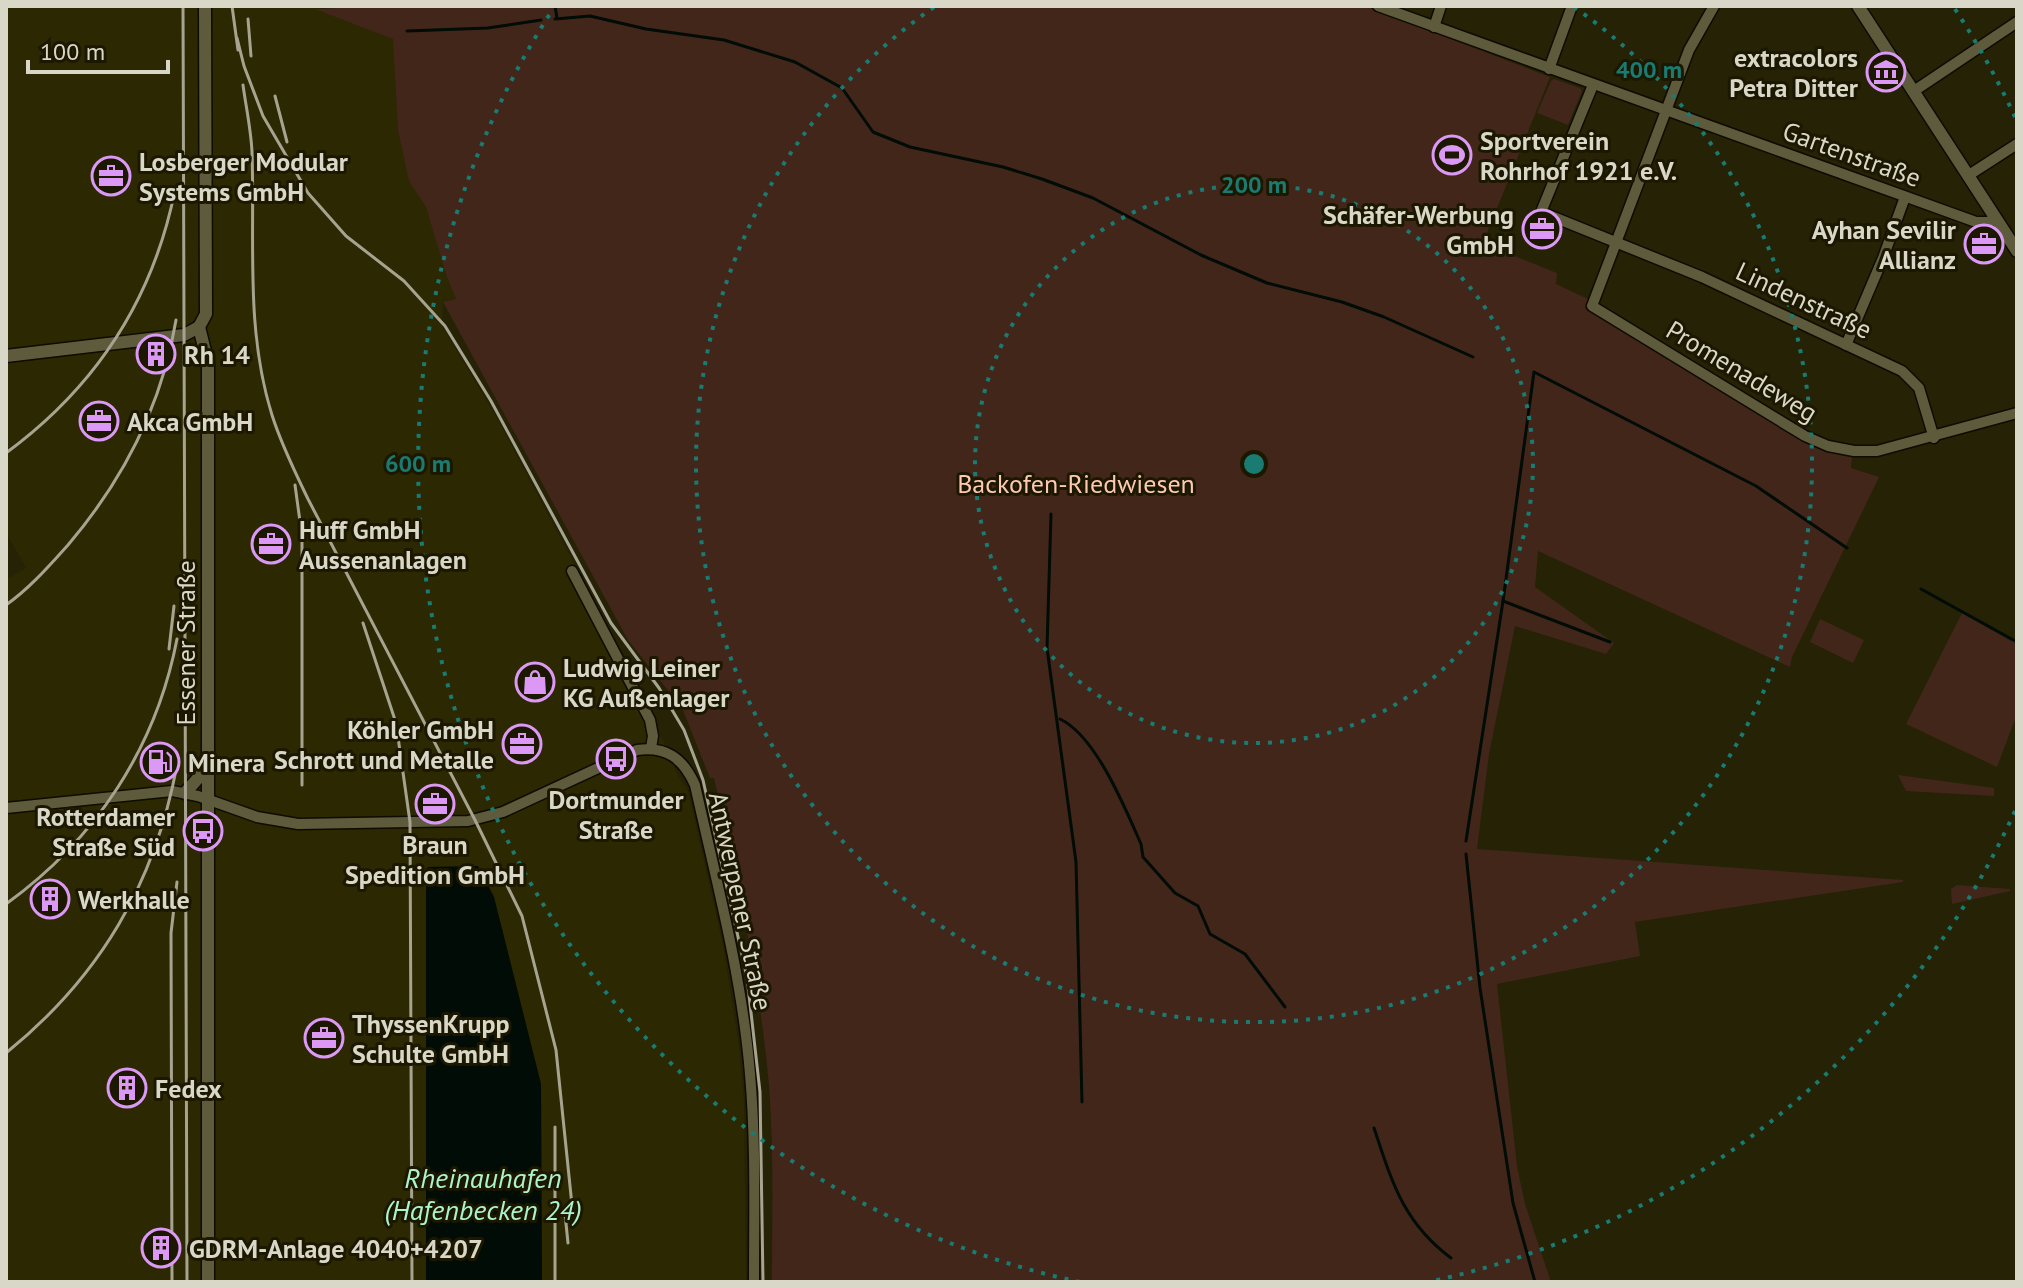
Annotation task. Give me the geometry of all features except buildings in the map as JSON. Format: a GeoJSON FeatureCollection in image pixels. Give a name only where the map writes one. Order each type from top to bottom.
{"type":"FeatureCollection","features":[{"type":"Feature","properties":{"kind":"street","name":"Essener Straße"},"geometry":{"type":"LineString","coordinates":[[205,6],[206,314],[199,327],[208,363],[208,1282]]}},
{"type":"Feature","properties":{"kind":"street","name":"Gartenstraße"},"geometry":{"type":"LineString","coordinates":[[1378,6],[1976,222],[1996,218]]}},
{"type":"Feature","properties":{"kind":"street"},"geometry":{"type":"LineString","coordinates":[[1434,27],[1441,6]]}},
{"type":"Feature","properties":{"kind":"street"},"geometry":{"type":"LineString","coordinates":[[1549,69],[1572,6]]}},
{"type":"Feature","properties":{"kind":"street"},"geometry":{"type":"LineString","coordinates":[[1616,240],[1689,50],[1714,6]]}},
{"type":"Feature","properties":{"kind":"street"},"geometry":{"type":"LineString","coordinates":[[1858,6],[2017,251]]}},
{"type":"Feature","properties":{"kind":"street"},"geometry":{"type":"LineString","coordinates":[[1914,91],[2017,22]]}},
{"type":"Feature","properties":{"kind":"street","name":"Lindenstraße"},"geometry":{"type":"LineString","coordinates":[[1593,85],[1541,212],[1702,277],[1912,378],[1919,388],[1934,438]]}},
{"type":"Feature","properties":{"kind":"street"},"geometry":{"type":"LineString","coordinates":[[1969,175],[2017,144]]}},
{"type":"Feature","properties":{"kind":"street"},"geometry":{"type":"LineString","coordinates":[[1846,345],[1905,197]]}},
{"type":"Feature","properties":{"kind":"street","name":"Promenadeweg"},"geometry":{"type":"LineString","coordinates":[[1616,240],[1592,306],[1805,436],[1828,446],[1877,451],[2017,413]]}},
{"type":"Feature","properties":{"kind":"street"},"geometry":{"type":"LineString","coordinates":[[6,356],[184,335],[199,327]]}},
{"type":"Feature","properties":{"kind":"street"},"geometry":{"type":"LineString","coordinates":[[6,808],[150,793],[185,793],[257,817],[298,824],[468,821],[503,812],[625,755],[651,748],[653,736],[650,720],[572,571]]}},
{"type":"Feature","properties":{"kind":"street","name":"Antwerpener Straße"},"geometry":{"type":"LineString","coordinates":[[651,748],[665,751],[688,768],[695,785],[729,934],[750,1075],[754,1282]]}},
{"type":"Feature","properties":{"kind":"street"},"geometry":{"type":"LineString","coordinates":[[185,793],[207,768]]}},
{"type":"Feature","properties":{"kind":"shaded area"},"geometry":{"type":"Polygon","coordinates":[[[6,6],[339,6],[317,9],[394,39],[398,130],[446,238],[460,298],[443,302],[442,326],[498,420],[579,573],[688,791],[723,945],[739,1046],[744,1100],[746,1282],[542,1282],[541,1084],[494,897],[477,866],[428,867],[426,870],[426,1282],[6,1282],[6,579],[26,568],[6,533],[6,6]]]}},
{"type":"Feature","properties":{"kind":"green space","name":"Backofen-Riedwiesen"},"geometry":{"type":"Polygon","coordinates":[[[392,6],[1365,6],[1550,77],[1482,243],[1557,273],[1556,284],[1590,300],[1823,450],[1852,456],[1851,468],[1879,477],[1792,657],[1790,667],[1538,551],[1535,587],[1614,643],[1606,654],[1515,626],[1489,754],[1477,849],[1903,882],[1635,922],[1640,956],[1497,984],[1517,1166],[1525,1204],[1551,1282],[772,1282],[772,1135],[765,1047],[747,931],[714,778],[710,778],[682,708],[628,640],[443,302],[456,299],[426,207],[409,181],[398,130],[393,39],[315,9],[392,6]]]}},
{"type":"Feature","properties":{"kind":"green space"},"geometry":{"type":"Polygon","coordinates":[[[1554,79],[1582,91],[1568,125],[1537,113],[1554,79]]]}},
{"type":"Feature","properties":{"kind":"green space"},"geometry":{"type":"Polygon","coordinates":[[[1962,613],[2011,641],[2017,640],[2017,714],[1997,767],[1906,724],[1962,613]]]}},
{"type":"Feature","properties":{"kind":"green space"},"geometry":{"type":"Polygon","coordinates":[[[1820,619],[1864,640],[1853,663],[1810,642],[1820,619]]]}},
{"type":"Feature","properties":{"kind":"green space"},"geometry":{"type":"Polygon","coordinates":[[[1898,775],[1994,788],[1994,796],[1906,791],[1898,775]]]}},
{"type":"Feature","properties":{"kind":"green space"},"geometry":{"type":"Polygon","coordinates":[[[1957,885],[2010,891],[1952,904],[1951,889],[1957,885]]]}},
{"type":"Feature","properties":{"kind":"water","name":"Rheinauhafen (Hafenbecken 24)"},"geometry":{"type":"Polygon","coordinates":[[[478,866],[494,897],[541,1084],[542,1282],[426,1282],[426,870],[428,867],[478,866]]]}},
{"type":"Feature","properties":{"kind":"waterway"},"geometry":{"type":"LineString","coordinates":[[555,6],[557,18]]}},
{"type":"Feature","properties":{"kind":"waterway"},"geometry":{"type":"LineString","coordinates":[[555,19],[590,16],[646,29],[724,40],[795,62],[842,88],[873,132],[910,147],[1003,167],[1093,198],[1201,255],[1267,283],[1342,302],[1384,317],[1473,357]]}},
{"type":"Feature","properties":{"kind":"waterway"},"geometry":{"type":"LineString","coordinates":[[407,31],[488,28],[541,20]]}},
{"type":"Feature","properties":{"kind":"waterway"},"geometry":{"type":"LineString","coordinates":[[1503,601],[1534,372],[1756,486],[1847,548]]}},
{"type":"Feature","properties":{"kind":"waterway"},"geometry":{"type":"LineString","coordinates":[[1051,514],[1047,648],[1076,862],[1082,1102]]}},
{"type":"Feature","properties":{"kind":"waterway"},"geometry":{"type":"LineString","coordinates":[[1921,589],[2017,642]]}},
{"type":"Feature","properties":{"kind":"waterway"},"geometry":{"type":"LineString","coordinates":[[1466,841],[1503,601],[1610,642]]}},
{"type":"Feature","properties":{"kind":"waterway"},"geometry":{"type":"LineString","coordinates":[[1060,719],[1086,741],[1108,774],[1141,844],[1143,857],[1175,893],[1198,906],[1210,934],[1245,954],[1285,1007]]}},
{"type":"Feature","properties":{"kind":"waterway"},"geometry":{"type":"LineString","coordinates":[[1466,854],[1480,988],[1513,1203],[1535,1282]]}},
{"type":"Feature","properties":{"kind":"waterway"},"geometry":{"type":"LineString","coordinates":[[1374,1128],[1401,1200],[1421,1230],[1451,1258]]}},
{"type":"Feature","properties":{"kind":"railway"},"geometry":{"type":"LineString","coordinates":[[183,6],[187,1282]]}},
{"type":"Feature","properties":{"kind":"railway"},"geometry":{"type":"LineString","coordinates":[[232,6],[238,50]]}},
{"type":"Feature","properties":{"kind":"railway"},"geometry":{"type":"LineString","coordinates":[[248,19],[251,56]]}},
{"type":"Feature","properties":{"kind":"railway"},"geometry":{"type":"LineString","coordinates":[[237,38],[263,116],[308,193],[346,236],[404,281],[445,326],[491,401],[611,623],[659,688],[684,730],[703,780],[747,977],[760,1092],[763,1282]]}},
{"type":"Feature","properties":{"kind":"railway"},"geometry":{"type":"LineString","coordinates":[[243,85],[252,152],[255,317],[258,350],[272,415],[308,499],[522,916],[556,1050],[573,1215]]}},
{"type":"Feature","properties":{"kind":"railway"},"geometry":{"type":"LineString","coordinates":[[275,96],[287,142]]}},
{"type":"Feature","properties":{"kind":"railway"},"geometry":{"type":"LineString","coordinates":[[6,453],[68,399],[116,338],[152,268],[175,190]]}},
{"type":"Feature","properties":{"kind":"railway"},"geometry":{"type":"LineString","coordinates":[[6,605],[68,545],[107,494],[138,440],[150,411],[170,351],[176,320]]}},
{"type":"Feature","properties":{"kind":"railway"},"geometry":{"type":"LineString","coordinates":[[295,485],[302,536],[302,785]]}},
{"type":"Feature","properties":{"kind":"railway"},"geometry":{"type":"LineString","coordinates":[[169,649],[174,606]]}},
{"type":"Feature","properties":{"kind":"railway"},"geometry":{"type":"LineString","coordinates":[[363,623],[396,723],[410,822],[412,1282]]}},
{"type":"Feature","properties":{"kind":"railway"},"geometry":{"type":"LineString","coordinates":[[6,904],[68,850],[117,788],[154,717],[177,639]]}},
{"type":"Feature","properties":{"kind":"railway"},"geometry":{"type":"LineString","coordinates":[[6,1053],[69,993],[96,960],[118,925],[154,849],[177,765]]}},
{"type":"Feature","properties":{"kind":"railway"},"geometry":{"type":"LineString","coordinates":[[172,1282],[171,933],[177,882]]}},
{"type":"Feature","properties":{"kind":"railway"},"geometry":{"type":"LineString","coordinates":[[555,1127],[555,1282]]}},
{"type":"Feature","properties":{"kind":"railway"},"geometry":{"type":"LineString","coordinates":[[565,1214],[568,1243]]}},
{"type":"Feature","properties":{"kind":"place","name":"extracolors Petra Ditter"},"geometry":{"type":"Point","coordinates":[1886,72]}},
{"type":"Feature","properties":{"kind":"place","name":"Sportverein Rohrhof 1921 e.V."},"geometry":{"type":"Point","coordinates":[1452,155]}},
{"type":"Feature","properties":{"kind":"place","name":"Losberger Modular Systems GmbH"},"geometry":{"type":"Point","coordinates":[111,176]}},
{"type":"Feature","properties":{"kind":"place","name":"Schäfer-Werbung GmbH"},"geometry":{"type":"Point","coordinates":[1542,229]}},
{"type":"Feature","properties":{"kind":"place","name":"Ayhan Sevilir Allianz"},"geometry":{"type":"Point","coordinates":[1984,244]}},
{"type":"Feature","properties":{"kind":"place","name":"Rh 14"},"geometry":{"type":"Point","coordinates":[156,354]}},
{"type":"Feature","properties":{"kind":"place","name":"Akca GmbH"},"geometry":{"type":"Point","coordinates":[99,421]}},
{"type":"Feature","properties":{"kind":"place","name":"Huff GmbH Aussenanlagen"},"geometry":{"type":"Point","coordinates":[271,544]}},
{"type":"Feature","properties":{"kind":"place","name":"Ludwig Leiner KG Außenlager"},"geometry":{"type":"Point","coordinates":[535,682]}},
{"type":"Feature","properties":{"kind":"place","name":"Köhler GmbH Schrott und Metalle"},"geometry":{"type":"Point","coordinates":[522,744]}},
{"type":"Feature","properties":{"kind":"place","name":"Dortmunder Straße"},"geometry":{"type":"Point","coordinates":[616,759]}},
{"type":"Feature","properties":{"kind":"place","name":"Minera"},"geometry":{"type":"Point","coordinates":[160,762]}},
{"type":"Feature","properties":{"kind":"place","name":"Braun Spedition GmbH"},"geometry":{"type":"Point","coordinates":[435,804]}},
{"type":"Feature","properties":{"kind":"place","name":"Rotterdamer Straße Süd"},"geometry":{"type":"Point","coordinates":[203,831]}},
{"type":"Feature","properties":{"kind":"place","name":"Werkhalle"},"geometry":{"type":"Point","coordinates":[50,899]}},
{"type":"Feature","properties":{"kind":"place","name":"ThyssenKrupp Schulte GmbH"},"geometry":{"type":"Point","coordinates":[324,1038]}},
{"type":"Feature","properties":{"kind":"place","name":"Fedex"},"geometry":{"type":"Point","coordinates":[127,1088]}},
{"type":"Feature","properties":{"kind":"place","name":"GDRM-Anlage 4040+4207"},"geometry":{"type":"Point","coordinates":[161,1248]}}]}
